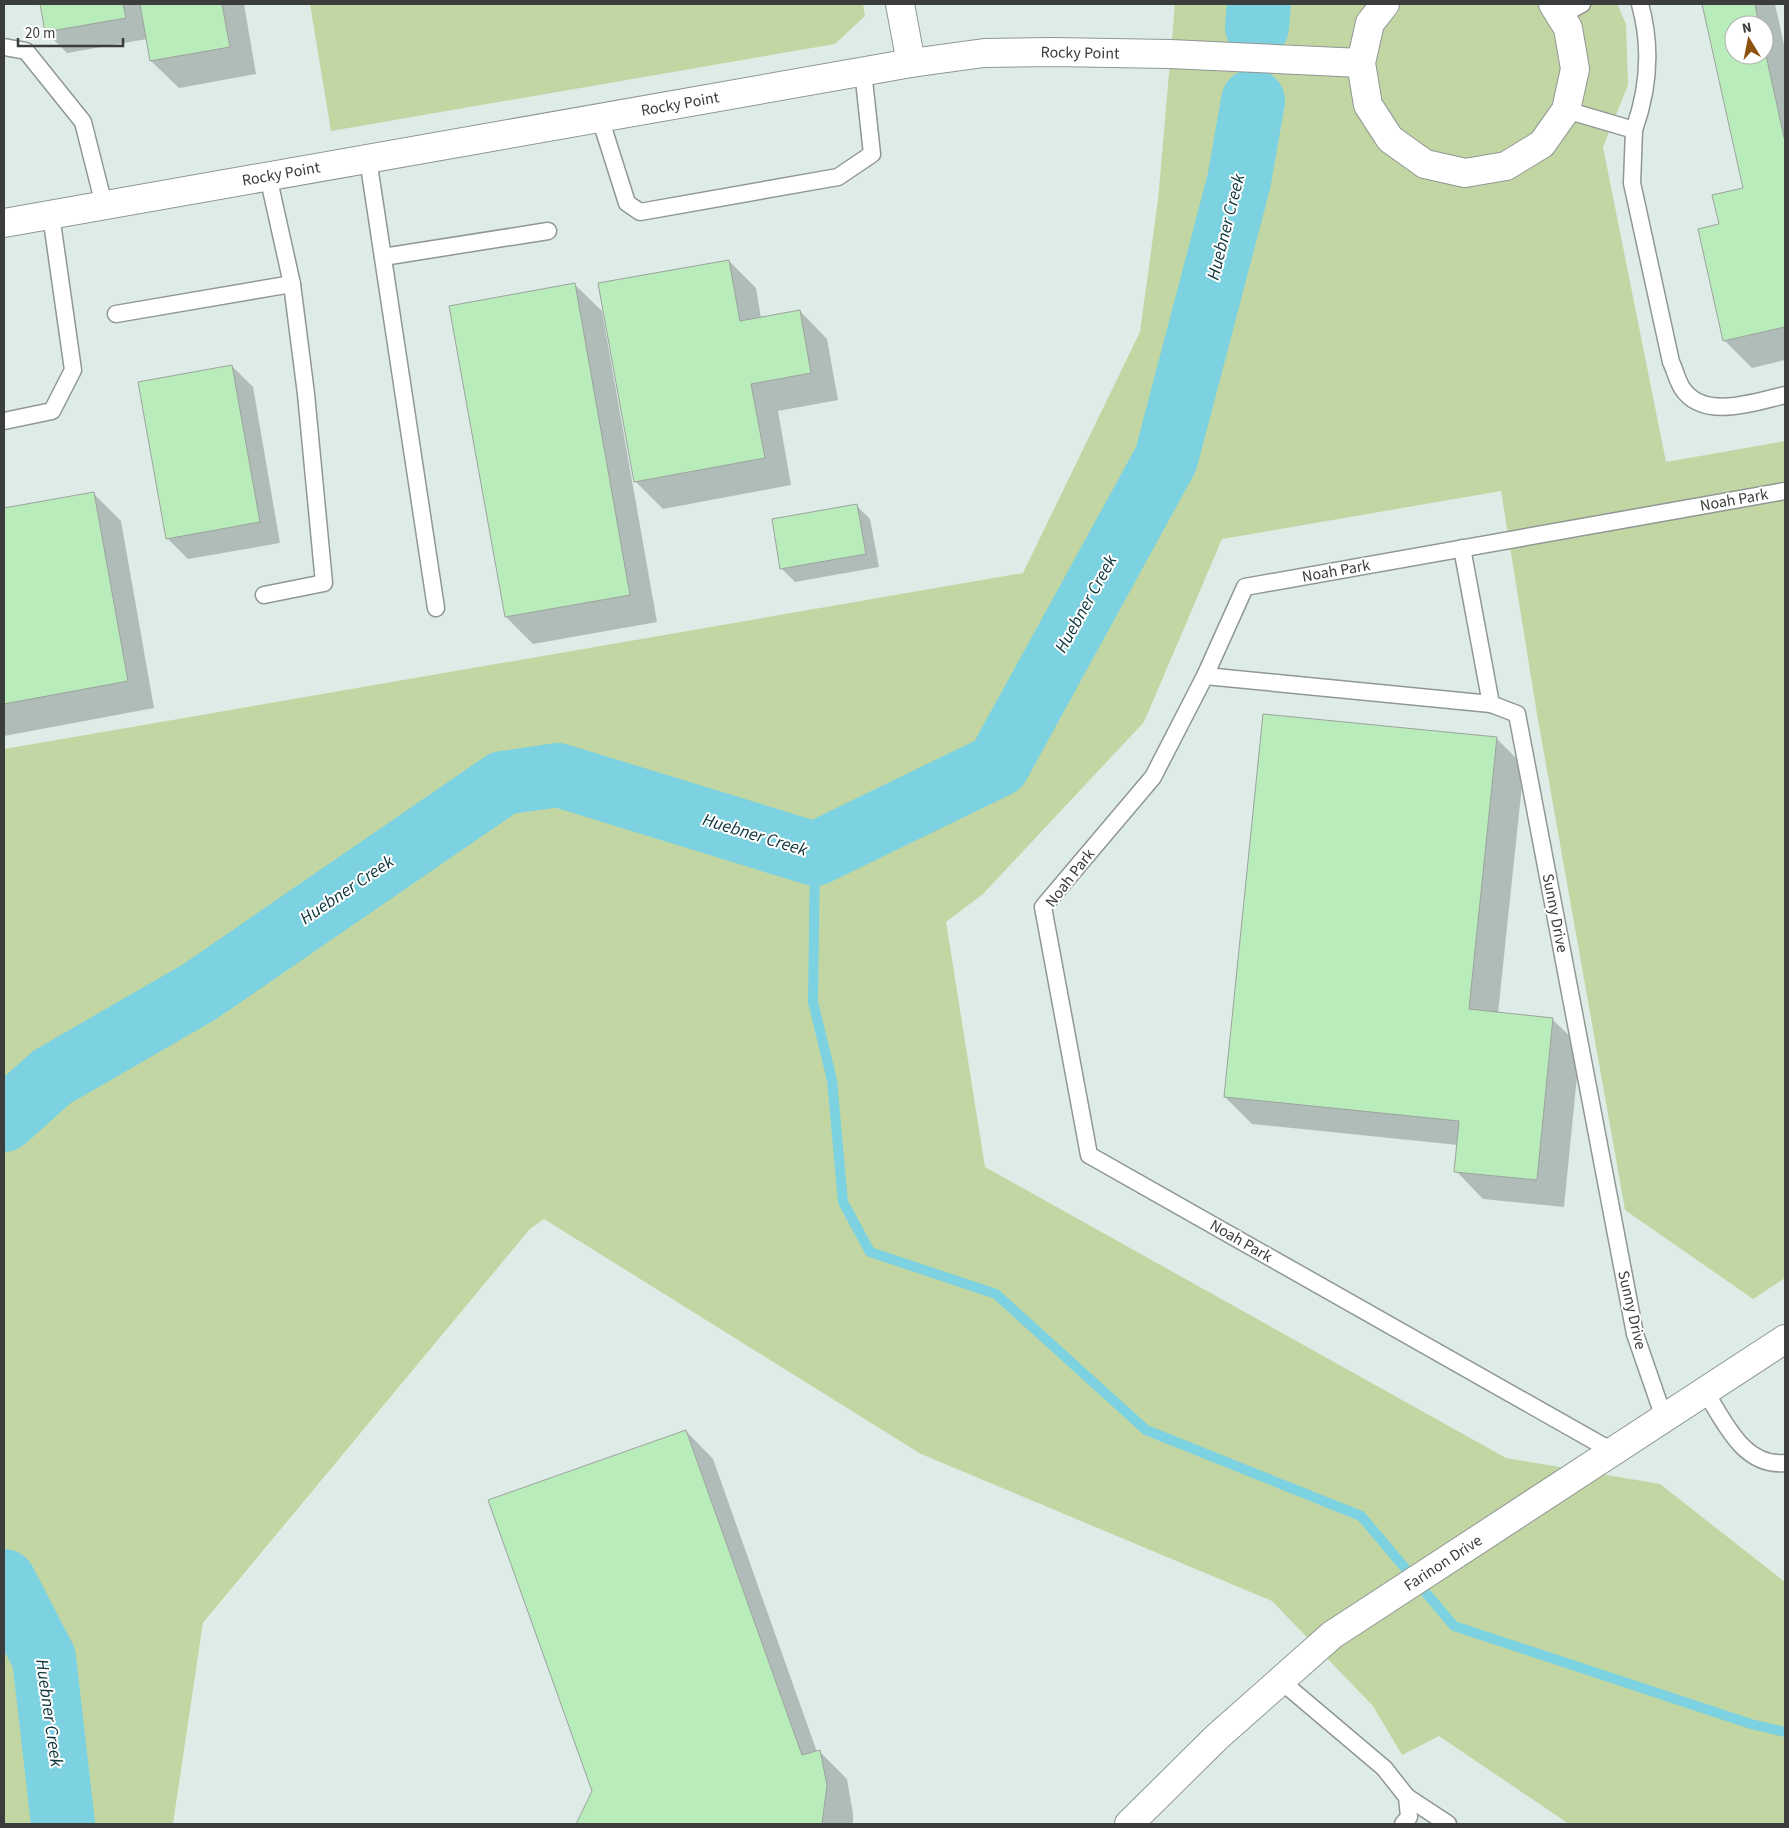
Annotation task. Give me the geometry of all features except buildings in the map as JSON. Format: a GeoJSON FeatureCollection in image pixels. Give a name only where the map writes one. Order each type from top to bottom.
{"type":"FeatureCollection","features":[{"type":"Feature","properties":{"kind":"street"},"geometry":{"type":"LineString","coordinates":[[900,4],[911,63]]}},
{"type":"Feature","properties":{"kind":"street"},"geometry":{"type":"LineString","coordinates":[[1384,4],[1370,23],[1361,63],[1368,105],[1390,140],[1425,164],[1465,173],[1506,166],[1542,144],[1566,110],[1575,69],[1565,8]]}},
{"type":"Feature","properties":{"kind":"street","name":"Rocky Point"},"geometry":{"type":"LineString","coordinates":[[4,223],[863,71],[984,53],[1170,54],[1361,63]]}},
{"type":"Feature","properties":{"kind":"street","name":"Farinon Drive"},"geometry":{"type":"LineString","coordinates":[[1129,1824],[1217,1737],[1332,1635],[1785,1339]]}},
{"type":"Feature","properties":{"kind":"lane"},"geometry":{"type":"LineString","coordinates":[[1640,4],[1645,20],[1649,66],[1644,102],[1634,130],[1632,183],[1671,362],[1682,388],[1693,399],[1712,406],[1739,405],[1785,395]]}},
{"type":"Feature","properties":{"kind":"lane"},"geometry":{"type":"LineString","coordinates":[[4,47],[26,51],[83,122],[104,205]]}},
{"type":"Feature","properties":{"kind":"lane"},"geometry":{"type":"LineString","coordinates":[[600,118],[627,203],[640,212],[838,177],[872,154],[863,71]]}},
{"type":"Feature","properties":{"kind":"lane"},"geometry":{"type":"LineString","coordinates":[[1566,110],[1634,130]]}},
{"type":"Feature","properties":{"kind":"lane"},"geometry":{"type":"LineString","coordinates":[[368,159],[436,608]]}},
{"type":"Feature","properties":{"kind":"lane"},"geometry":{"type":"LineString","coordinates":[[264,594],[324,583],[306,394],[292,284],[268,176]]}},
{"type":"Feature","properties":{"kind":"lane"},"geometry":{"type":"LineString","coordinates":[[4,421],[52,411],[73,370],[51,215]]}},
{"type":"Feature","properties":{"kind":"lane"},"geometry":{"type":"LineString","coordinates":[[382,257],[548,231]]}},
{"type":"Feature","properties":{"kind":"lane"},"geometry":{"type":"LineString","coordinates":[[116,314],[292,284]]}},
{"type":"Feature","properties":{"kind":"lane","name":"Noah Park"},"geometry":{"type":"LineString","coordinates":[[1612,1451],[1089,1155],[1044,907],[1153,777],[1205,676],[1245,587],[1785,491]]}},
{"type":"Feature","properties":{"kind":"lane"},"geometry":{"type":"LineString","coordinates":[[1462,548],[1491,704]]}},
{"type":"Feature","properties":{"kind":"lane","name":"Sunny Drive"},"geometry":{"type":"LineString","coordinates":[[1205,676],[1491,704],[1516,714],[1635,1334],[1664,1418]]}},
{"type":"Feature","properties":{"kind":"lane"},"geometry":{"type":"LineString","coordinates":[[1705,1391],[1738,1443],[1756,1457],[1772,1464],[1785,1463]]}},
{"type":"Feature","properties":{"kind":"lane"},"geometry":{"type":"LineString","coordinates":[[1281,1681],[1384,1768],[1407,1797],[1448,1824]]}},
{"type":"Feature","properties":{"kind":"lane"},"geometry":{"type":"LineString","coordinates":[[1403,1824],[1409,1817],[1407,1797]]}},
{"type":"Feature","properties":{"kind":"shaded area"},"geometry":{"type":"Polygon","coordinates":[[[4,4],[1785,4],[1785,1824],[173,1824],[203,1624],[530,1229],[983,894],[1221,539],[4,749],[4,4]]]}},
{"type":"Feature","properties":{"kind":"green space"},"geometry":{"type":"Polygon","coordinates":[[[310,4],[863,4],[865,16],[835,44],[331,131],[310,4]]]}},
{"type":"Feature","properties":{"kind":"green space"},"geometry":{"type":"Polygon","coordinates":[[[1175,4],[1617,4],[1626,24],[1628,85],[1603,147],[1666,462],[1785,441],[1785,1278],[1753,1299],[1625,1210],[1537,714],[1501,491],[1222,539],[1144,722],[983,894],[946,922],[985,1167],[1506,1458],[1660,1484],[1785,1582],[1785,1824],[1569,1824],[1439,1736],[1402,1755],[1373,1706],[1272,1601],[921,1454],[544,1219],[530,1229],[203,1623],[173,1824],[4,1824],[4,749],[1023,573],[1140,332],[1158,200],[1175,4]]]}},
{"type":"Feature","properties":{"kind":"waterway","name":"Huebner Creek"},"geometry":{"type":"LineString","coordinates":[[1257,27],[1259,4]]}},
{"type":"Feature","properties":{"kind":"waterway","name":"Huebner Creek"},"geometry":{"type":"LineString","coordinates":[[4,1120],[52,1077],[199,992],[503,783],[558,775],[815,854],[998,765],[1166,459],[1239,181],[1253,101]]}},
{"type":"Feature","properties":{"kind":"waterway"},"geometry":{"type":"LineString","coordinates":[[815,854],[813,1002],[832,1080],[843,1202],[870,1252],[996,1294],[1146,1430],[1361,1516],[1454,1626],[1751,1724],[1785,1732]]}},
{"type":"Feature","properties":{"kind":"waterway","name":"Huebner Creek"},"geometry":{"type":"LineString","coordinates":[[4,1581],[44,1658],[63,1824]]}}]}
